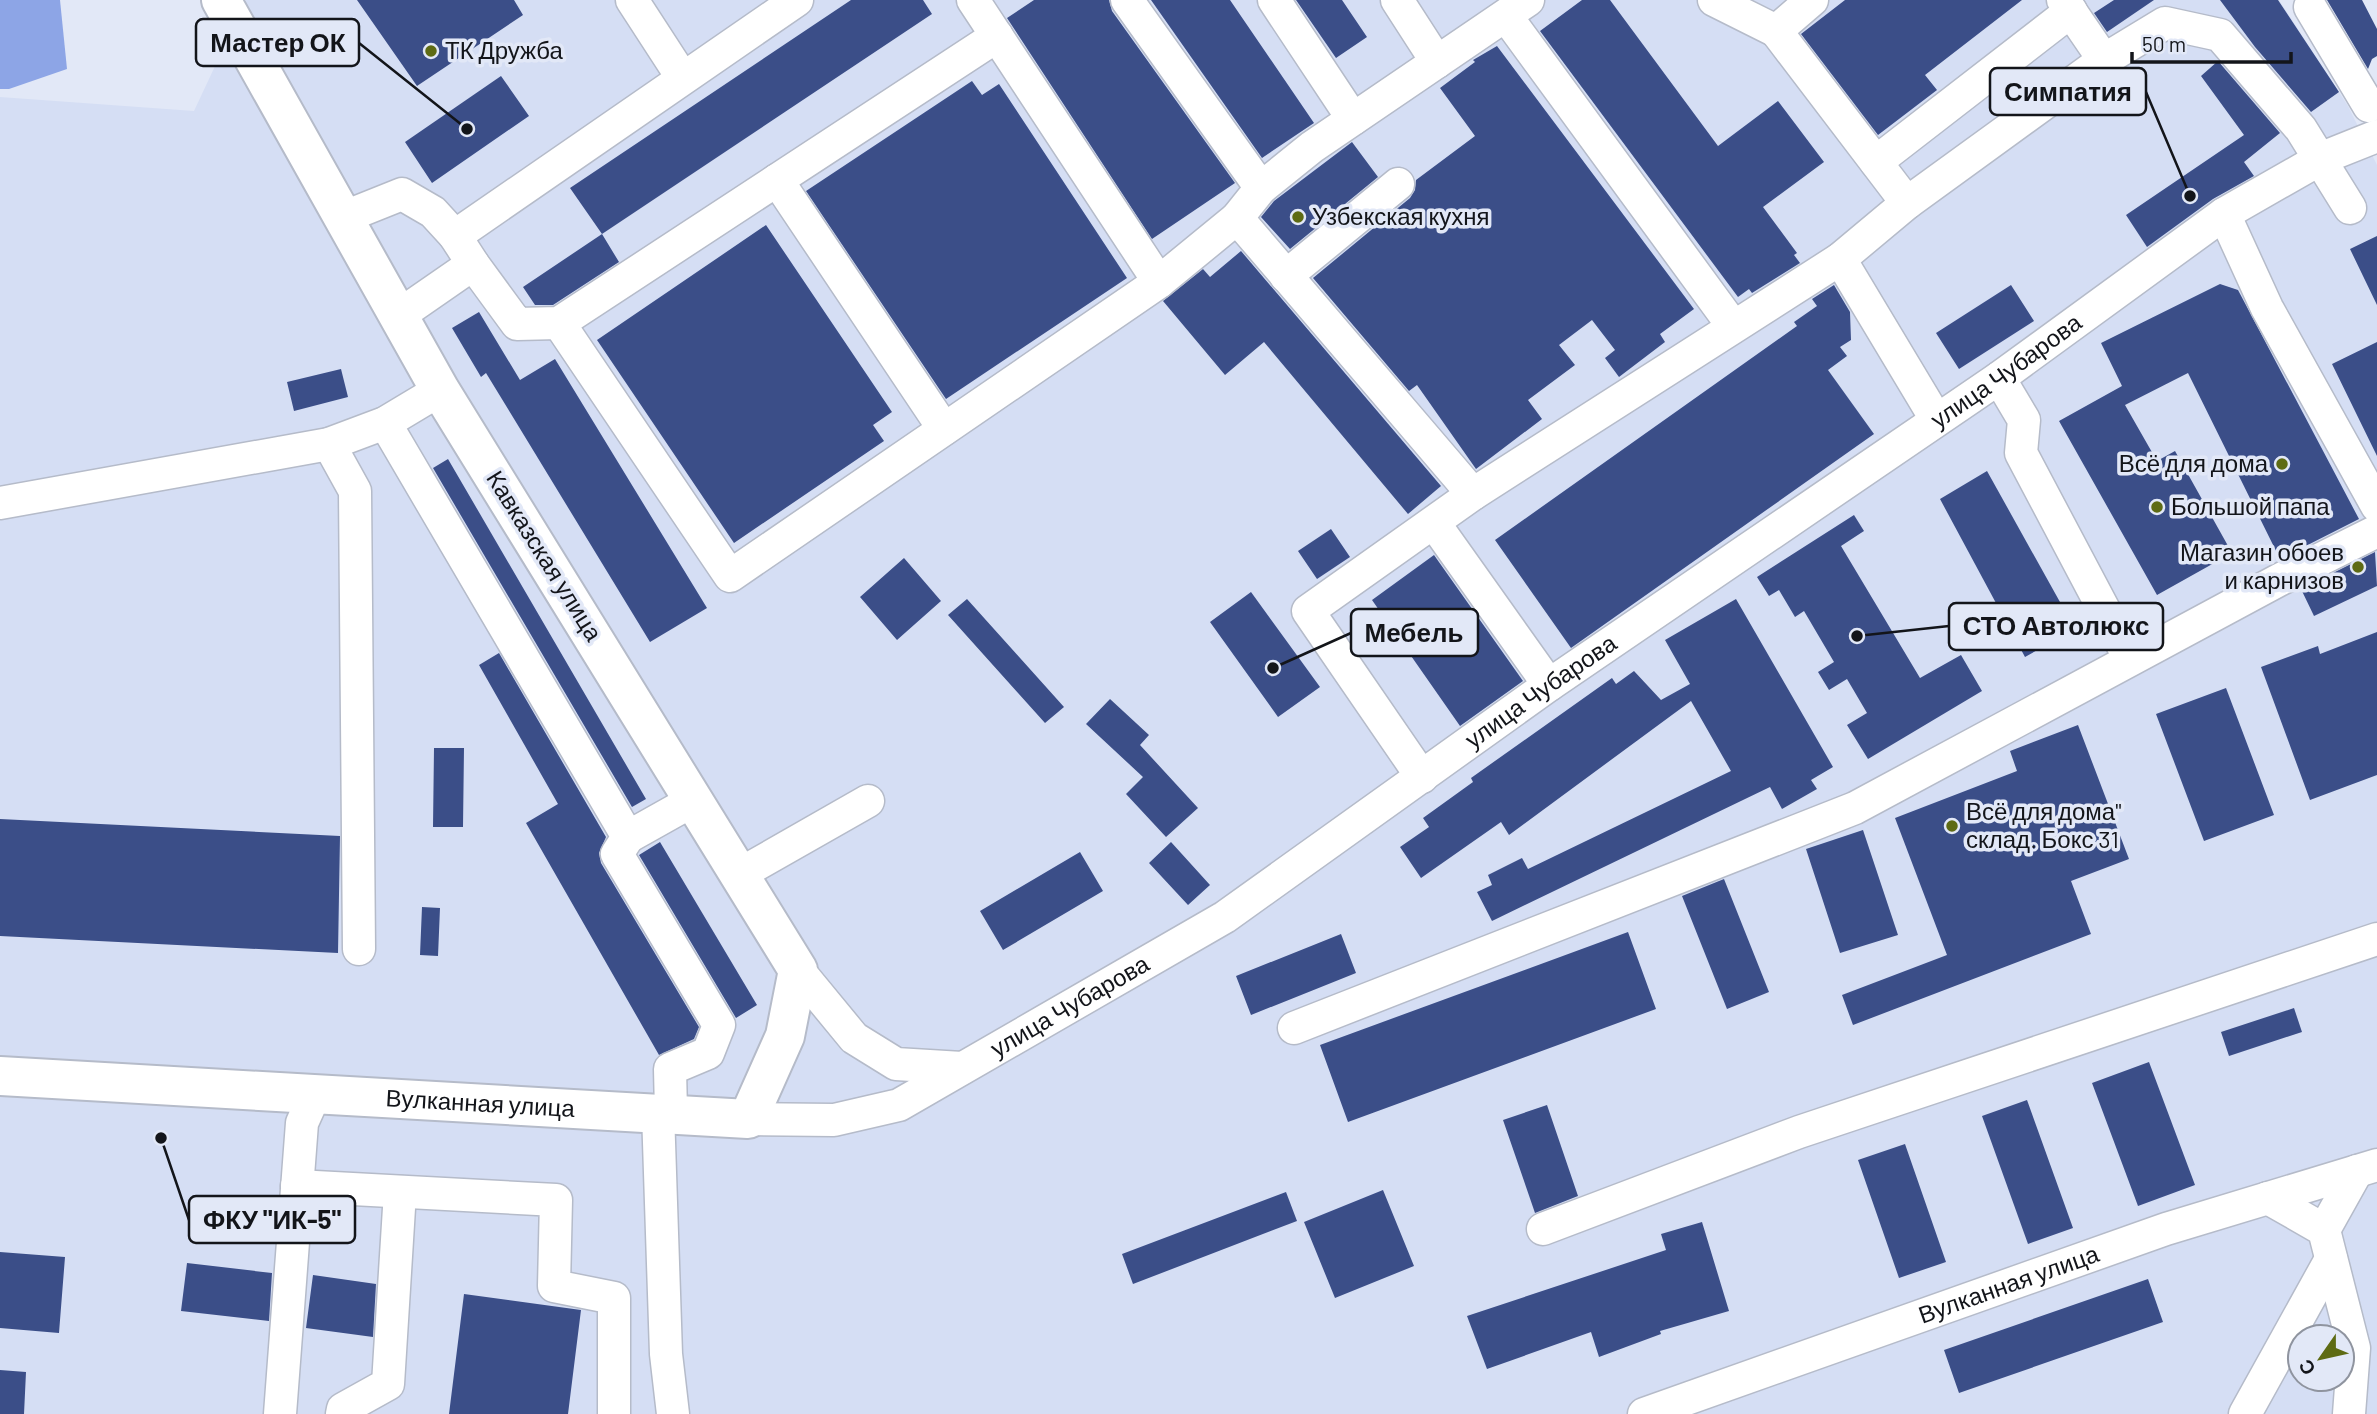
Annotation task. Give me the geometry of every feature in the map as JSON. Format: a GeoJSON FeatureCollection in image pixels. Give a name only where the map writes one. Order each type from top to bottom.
{"type":"FeatureCollection","features":[{"type":"Feature","properties":{"kind":"main road","name":"Кавказская улица"},"geometry":{"type":"LineString","coordinates":[[222,0],[440,390],[798,970]]}},
{"type":"Feature","properties":{"kind":"main road"},"geometry":{"type":"LineString","coordinates":[[748,1119],[785,1036],[798,970]]}},
{"type":"Feature","properties":{"kind":"main road","name":"Вулканная улица"},"geometry":{"type":"LineString","coordinates":[[0,1076],[665,1112]]}},
{"type":"Feature","properties":{"kind":"main road","name":"улица Чубарова"},"geometry":{"type":"LineString","coordinates":[[665,1112],[748,1119]]}},
{"type":"Feature","properties":{"kind":"street"},"geometry":{"type":"LineString","coordinates":[[632,0],[682,77]]}},
{"type":"Feature","properties":{"kind":"street"},"geometry":{"type":"LineString","coordinates":[[455,236],[797,0]]}},
{"type":"Feature","properties":{"kind":"street"},"geometry":{"type":"LineString","coordinates":[[973,0],[1158,282]]}},
{"type":"Feature","properties":{"kind":"street"},"geometry":{"type":"LineString","coordinates":[[1127,0],[1261,188]]}},
{"type":"Feature","properties":{"kind":"street"},"geometry":{"type":"LineString","coordinates":[[1274,0],[1353,119]]}},
{"type":"Feature","properties":{"kind":"street"},"geometry":{"type":"LineString","coordinates":[[1397,0],[1437,62]]}},
{"type":"Feature","properties":{"kind":"street"},"geometry":{"type":"LineString","coordinates":[[1714,0],[1776,31],[1907,204]]}},
{"type":"Feature","properties":{"kind":"street"},"geometry":{"type":"LineString","coordinates":[[1776,31],[1812,0]]}},
{"type":"Feature","properties":{"kind":"street"},"geometry":{"type":"LineString","coordinates":[[1876,162],[2067,6],[2104,60]]}},
{"type":"Feature","properties":{"kind":"street"},"geometry":{"type":"LineString","coordinates":[[2310,6],[2374,107]]}},
{"type":"Feature","properties":{"kind":"street"},"geometry":{"type":"LineString","coordinates":[[559,323],[730,576],[1158,282],[1237,218],[1261,188],[1353,119],[1517,8],[1733,326]]}},
{"type":"Feature","properties":{"kind":"street"},"geometry":{"type":"LineString","coordinates":[[1422,777],[1308,611],[1473,494],[1840,259],[1907,204],[2104,60],[2165,23],[2220,35],[2301,129],[2322,158],[2350,208]]}},
{"type":"Feature","properties":{"kind":"street"},"geometry":{"type":"LineString","coordinates":[[342,218],[402,194],[433,212],[455,236],[472,264],[517,324],[559,323],[997,36]]}},
{"type":"Feature","properties":{"kind":"street","name":"улица Чубарова"},"geometry":{"type":"LineString","coordinates":[[748,1119],[834,1120],[899,1105],[1225,917],[1549,685],[1936,419],[2000,378],[2224,214],[2322,158],[2377,136]]}},
{"type":"Feature","properties":{"kind":"street"},"geometry":{"type":"LineString","coordinates":[[777,180],[944,429]]}},
{"type":"Feature","properties":{"kind":"street"},"geometry":{"type":"LineString","coordinates":[[1286,276],[1398,184]]}},
{"type":"Feature","properties":{"kind":"street"},"geometry":{"type":"LineString","coordinates":[[1294,1028],[1855,808],[2130,659],[2376,510],[2267,308],[2224,214]]}},
{"type":"Feature","properties":{"kind":"street"},"geometry":{"type":"LineString","coordinates":[[1237,218],[1473,494]]}},
{"type":"Feature","properties":{"kind":"street"},"geometry":{"type":"LineString","coordinates":[[1840,259],[1936,419]]}},
{"type":"Feature","properties":{"kind":"street"},"geometry":{"type":"LineString","coordinates":[[398,316],[472,264]]}},
{"type":"Feature","properties":{"kind":"street"},"geometry":{"type":"LineString","coordinates":[[2000,378],[2024,420],[2021,453],[2130,659]]}},
{"type":"Feature","properties":{"kind":"street"},"geometry":{"type":"LineString","coordinates":[[0,503],[329,444],[385,423],[440,390]]}},
{"type":"Feature","properties":{"kind":"street"},"geometry":{"type":"LineString","coordinates":[[385,423],[628,837]]}},
{"type":"Feature","properties":{"kind":"street"},"geometry":{"type":"LineString","coordinates":[[329,444],[355,491],[359,949]]}},
{"type":"Feature","properties":{"kind":"street"},"geometry":{"type":"LineString","coordinates":[[1434,523],[1549,685]]}},
{"type":"Feature","properties":{"kind":"street"},"geometry":{"type":"LineString","coordinates":[[673,1414],[665,1340],[665,1112],[670,1069],[708,1053],[719,1025],[617,854],[628,837],[694,800]]}},
{"type":"Feature","properties":{"kind":"street"},"geometry":{"type":"LineString","coordinates":[[740,874],[868,801]]}},
{"type":"Feature","properties":{"kind":"street"},"geometry":{"type":"LineString","coordinates":[[1544,1228],[1799,1132],[2377,939]]}},
{"type":"Feature","properties":{"kind":"street"},"geometry":{"type":"LineString","coordinates":[[798,970],[854,1038],[896,1064],[962,1068]]}},
{"type":"Feature","properties":{"kind":"street"},"geometry":{"type":"LineString","coordinates":[[280,1414],[302,1123],[315,1094]]}},
{"type":"Feature","properties":{"kind":"street"},"geometry":{"type":"LineString","coordinates":[[2245,1414],[2367,1168]]}},
{"type":"Feature","properties":{"kind":"street","name":"Вулканная улица"},"geometry":{"type":"LineString","coordinates":[[1644,1414],[1714,1401],[2166,1229],[2367,1168]]}},
{"type":"Feature","properties":{"kind":"street"},"geometry":{"type":"LineString","coordinates":[[297,1186],[556,1200],[554,1286],[614,1298],[614,1414]]}},
{"type":"Feature","properties":{"kind":"street"},"geometry":{"type":"LineString","coordinates":[[342,1414],[343,1409],[388,1384],[400,1192]]}},
{"type":"Feature","properties":{"kind":"street"},"geometry":{"type":"LineString","coordinates":[[2268,1198],[2328,1245],[2354,1348],[2349,1414]]}},
{"type":"Feature","properties":{"kind":"shaded area"},"geometry":{"type":"Polygon","coordinates":[[[0,0],[60,0],[67,69],[9,89],[0,89],[0,0]]]}},
{"type":"Feature","properties":{"kind":"shaded area"},"geometry":{"type":"Polygon","coordinates":[[[246,0],[2279,0],[2348,106],[2377,165],[2377,1414],[0,1414],[0,97],[194,111],[246,0]]]}},
{"type":"Feature","properties":{"kind":"building","name":"ТК Дружба"},"geometry":{"type":"Polygon","coordinates":[[[357,0],[514,0],[523,15],[417,86],[357,0]]]}},
{"type":"Feature","properties":{"kind":"building"},"geometry":{"type":"Polygon","coordinates":[[[851,0],[923,0],[932,14],[602,234],[570,188],[851,0]]]}},
{"type":"Feature","properties":{"kind":"building"},"geometry":{"type":"Polygon","coordinates":[[[1034,0],[1109,0],[1112,11],[1235,183],[1152,239],[1007,18],[1034,0]]]}},
{"type":"Feature","properties":{"kind":"building"},"geometry":{"type":"Polygon","coordinates":[[[1151,0],[1230,0],[1314,123],[1262,158],[1151,0]]]}},
{"type":"Feature","properties":{"kind":"building"},"geometry":{"type":"Polygon","coordinates":[[[1296,0],[1342,0],[1367,37],[1336,58],[1296,0]]]}},
{"type":"Feature","properties":{"kind":"building"},"geometry":{"type":"Polygon","coordinates":[[[1582,0],[1610,0],[1718,146],[1778,101],[1824,162],[1763,207],[1797,253],[1794,255],[1800,263],[1752,293],[1749,289],[1738,297],[1540,31],[1582,0]]]}},
{"type":"Feature","properties":{"kind":"building"},"geometry":{"type":"Polygon","coordinates":[[[1845,0],[2022,0],[1925,75],[1937,90],[1878,135],[1801,34],[1845,0]]]}},
{"type":"Feature","properties":{"kind":"building"},"geometry":{"type":"Polygon","coordinates":[[[2114,0],[2154,0],[2107,32],[2094,13],[2114,0]]]}},
{"type":"Feature","properties":{"kind":"building"},"geometry":{"type":"Polygon","coordinates":[[[2220,0],[2278,0],[2339,92],[2311,112],[2255,47],[2220,0]]]}},
{"type":"Feature","properties":{"kind":"building"},"geometry":{"type":"Polygon","coordinates":[[[2327,0],[2362,0],[2377,29],[2377,56],[2372,59],[2368,69],[2327,0]]]}},
{"type":"Feature","properties":{"kind":"building"},"geometry":{"type":"Polygon","coordinates":[[[1497,46],[1694,309],[1660,334],[1665,342],[1619,377],[1605,358],[1615,350],[1592,320],[1559,345],[1575,365],[1528,400],[1542,419],[1476,469],[1417,385],[1409,391],[1313,278],[1410,198],[1415,190],[1416,180],[1475,136],[1440,88],[1475,62],[1473,60],[1497,46]]]}},
{"type":"Feature","properties":{"kind":"building"},"geometry":{"type":"Polygon","coordinates":[[[2218,61],[2280,133],[2244,162],[2254,176],[2213,199],[2147,247],[2126,215],[2244,135],[2201,76],[2218,61]]]}},
{"type":"Feature","properties":{"kind":"building"},"geometry":{"type":"Polygon","coordinates":[[[501,76],[529,116],[432,183],[405,142],[501,76]]]}},
{"type":"Feature","properties":{"kind":"building"},"geometry":{"type":"Polygon","coordinates":[[[972,81],[982,95],[999,84],[1127,278],[946,399],[806,191],[972,81]]]}},
{"type":"Feature","properties":{"kind":"building"},"geometry":{"type":"Polygon","coordinates":[[[1352,142],[1378,177],[1290,249],[1261,217],[1274,201],[1352,142]]]}},
{"type":"Feature","properties":{"kind":"building"},"geometry":{"type":"Polygon","coordinates":[[[766,225],[892,412],[873,425],[884,441],[734,543],[597,340],[766,225]]]}},
{"type":"Feature","properties":{"kind":"building"},"geometry":{"type":"Polygon","coordinates":[[[602,234],[619,262],[553,305],[535,305],[523,287],[602,234]]]}},
{"type":"Feature","properties":{"kind":"building"},"geometry":{"type":"Polygon","coordinates":[[[2377,236],[2377,305],[2350,249],[2377,236]]]}},
{"type":"Feature","properties":{"kind":"building"},"geometry":{"type":"Polygon","coordinates":[[[1241,251],[1441,486],[1408,514],[1264,342],[1225,375],[1163,301],[1203,269],[1210,277],[1241,251]]]}},
{"type":"Feature","properties":{"kind":"building","name":"Всё для дома"},"geometry":{"type":"Polygon","coordinates":[[[2220,284],[2238,290],[2359,519],[2280,559],[2188,373],[2125,405],[2157,461],[2175,451],[2232,553],[2157,595],[2059,421],[2122,386],[2101,343],[2220,284]]]}},
{"type":"Feature","properties":{"kind":"building"},"geometry":{"type":"Polygon","coordinates":[[[1834,285],[1850,312],[1851,340],[1840,347],[1847,356],[1828,370],[1874,434],[1571,648],[1495,540],[1797,326],[1794,322],[1817,306],[1812,299],[1834,285]]]}},
{"type":"Feature","properties":{"kind":"building"},"geometry":{"type":"Polygon","coordinates":[[[2011,285],[2034,321],[1959,369],[1936,333],[2011,285]]]}},
{"type":"Feature","properties":{"kind":"building"},"geometry":{"type":"Polygon","coordinates":[[[479,312],[520,380],[555,359],[707,608],[650,642],[486,373],[481,377],[452,328],[479,312]]]}},
{"type":"Feature","properties":{"kind":"building"},"geometry":{"type":"Polygon","coordinates":[[[2377,342],[2377,456],[2332,364],[2377,342]]]}},
{"type":"Feature","properties":{"kind":"building"},"geometry":{"type":"Polygon","coordinates":[[[341,369],[348,397],[294,411],[287,382],[341,369]]]}},
{"type":"Feature","properties":{"kind":"building"},"geometry":{"type":"Polygon","coordinates":[[[448,459],[646,799],[632,807],[433,468],[448,459]]]}},
{"type":"Feature","properties":{"kind":"building"},"geometry":{"type":"Polygon","coordinates":[[[1987,471],[2075,629],[2025,657],[1940,499],[1987,471]]]}},
{"type":"Feature","properties":{"kind":"building"},"geometry":{"type":"Polygon","coordinates":[[[1854,515],[1864,531],[1841,546],[1920,678],[1961,655],[1982,691],[1868,759],[1847,725],[1867,713],[1847,679],[1829,690],[1818,672],[1834,662],[1804,611],[1795,617],[1779,590],[1769,596],[1757,577],[1854,515]]]}},
{"type":"Feature","properties":{"kind":"building"},"geometry":{"type":"Polygon","coordinates":[[[1331,529],[1350,557],[1317,579],[1298,551],[1331,529]]]}},
{"type":"Feature","properties":{"kind":"building","name":"Магазин обоев и карнизов"},"geometry":{"type":"Polygon","coordinates":[[[2375,552],[2377,586],[2314,616],[2301,589],[2375,552]]]}},
{"type":"Feature","properties":{"kind":"building"},"geometry":{"type":"Polygon","coordinates":[[[1434,555],[1523,681],[1460,726],[1372,600],[1434,555]]]}},
{"type":"Feature","properties":{"kind":"building"},"geometry":{"type":"Polygon","coordinates":[[[904,558],[941,601],[897,640],[860,597],[904,558]]]}},
{"type":"Feature","properties":{"kind":"building"},"geometry":{"type":"Polygon","coordinates":[[[1251,592],[1320,687],[1278,717],[1210,622],[1251,592]]]}},
{"type":"Feature","properties":{"kind":"building"},"geometry":{"type":"Polygon","coordinates":[[[967,599],[1064,707],[1045,723],[948,615],[967,599]]]}},
{"type":"Feature","properties":{"kind":"building"},"geometry":{"type":"Polygon","coordinates":[[[1736,599],[1833,767],[1811,780],[1817,789],[1782,809],[1770,787],[1492,921],[1477,892],[1492,885],[1488,875],[1522,858],[1528,869],[1731,771],[1691,701],[1509,835],[1501,822],[1421,878],[1400,847],[1429,827],[1423,818],[1473,782],[1471,778],[1612,678],[1616,684],[1634,671],[1661,700],[1690,684],[1665,640],[1736,599]]]}},
{"type":"Feature","properties":{"kind":"building"},"geometry":{"type":"Polygon","coordinates":[[[2377,632],[2377,775],[2310,800],[2261,667],[2318,646],[2320,654],[2377,632]]]}},
{"type":"Feature","properties":{"kind":"building"},"geometry":{"type":"Polygon","coordinates":[[[499,653],[606,837],[599,853],[601,863],[699,1027],[694,1039],[659,1055],[526,823],[558,804],[479,665],[499,653]]]}},
{"type":"Feature","properties":{"kind":"building"},"geometry":{"type":"Polygon","coordinates":[[[2226,688],[2274,815],[2204,841],[2156,714],[2226,688]]]}},
{"type":"Feature","properties":{"kind":"building"},"geometry":{"type":"Polygon","coordinates":[[[1110,699],[1149,735],[1140,745],[1198,808],[1166,837],[1126,794],[1143,777],[1086,724],[1110,699]]]}},
{"type":"Feature","properties":{"kind":"building"},"geometry":{"type":"Polygon","coordinates":[[[2078,725],[2129,859],[2071,881],[2091,934],[1853,1025],[1842,995],[1947,955],[1895,818],[2017,771],[2010,751],[2078,725]]]}},
{"type":"Feature","properties":{"kind":"building"},"geometry":{"type":"Polygon","coordinates":[[[434,748],[464,748],[463,827],[433,827],[434,748]]]}},
{"type":"Feature","properties":{"kind":"building"},"geometry":{"type":"Polygon","coordinates":[[[0,819],[340,836],[338,953],[0,936],[0,819]]]}},
{"type":"Feature","properties":{"kind":"building"},"geometry":{"type":"Polygon","coordinates":[[[1863,830],[1898,935],[1840,953],[1806,849],[1863,830]]]}},
{"type":"Feature","properties":{"kind":"building"},"geometry":{"type":"Polygon","coordinates":[[[660,842],[757,1005],[736,1018],[639,855],[660,842]]]}},
{"type":"Feature","properties":{"kind":"building"},"geometry":{"type":"Polygon","coordinates":[[[1171,842],[1210,885],[1188,905],[1149,863],[1171,842]]]}},
{"type":"Feature","properties":{"kind":"building"},"geometry":{"type":"Polygon","coordinates":[[[1080,852],[1103,891],[1003,950],[980,911],[1080,852]]]}},
{"type":"Feature","properties":{"kind":"building"},"geometry":{"type":"Polygon","coordinates":[[[1724,879],[1769,992],[1727,1009],[1682,896],[1724,879]]]}},
{"type":"Feature","properties":{"kind":"building"},"geometry":{"type":"Polygon","coordinates":[[[422,907],[440,908],[438,956],[420,955],[422,907]]]}},
{"type":"Feature","properties":{"kind":"building"},"geometry":{"type":"Polygon","coordinates":[[[1628,932],[1656,1009],[1348,1122],[1320,1045],[1628,932]]]}},
{"type":"Feature","properties":{"kind":"building"},"geometry":{"type":"Polygon","coordinates":[[[1341,934],[1356,973],[1251,1015],[1236,976],[1341,934]]]}},
{"type":"Feature","properties":{"kind":"building"},"geometry":{"type":"Polygon","coordinates":[[[2294,1008],[2302,1032],[2229,1056],[2221,1032],[2294,1008]]]}},
{"type":"Feature","properties":{"kind":"building"},"geometry":{"type":"Polygon","coordinates":[[[2149,1062],[2195,1185],[2138,1206],[2092,1083],[2149,1062]]]}},
{"type":"Feature","properties":{"kind":"building"},"geometry":{"type":"Polygon","coordinates":[[[2027,1100],[2073,1228],[2028,1244],[1982,1116],[2027,1100]]]}},
{"type":"Feature","properties":{"kind":"building"},"geometry":{"type":"Polygon","coordinates":[[[1547,1105],[1578,1196],[1535,1213],[1503,1120],[1547,1105]]]}},
{"type":"Feature","properties":{"kind":"building"},"geometry":{"type":"Polygon","coordinates":[[[1905,1144],[1946,1262],[1899,1278],[1858,1160],[1905,1144]]]}},
{"type":"Feature","properties":{"kind":"building"},"geometry":{"type":"Polygon","coordinates":[[[1383,1190],[1414,1266],[1335,1298],[1304,1222],[1383,1190]]]}},
{"type":"Feature","properties":{"kind":"building"},"geometry":{"type":"Polygon","coordinates":[[[1286,1192],[1297,1221],[1133,1284],[1122,1254],[1286,1192]]]}},
{"type":"Feature","properties":{"kind":"building"},"geometry":{"type":"Polygon","coordinates":[[[1702,1222],[1729,1311],[1660,1331],[1661,1334],[1599,1357],[1591,1332],[1487,1369],[1467,1316],[1666,1250],[1661,1234],[1702,1222]]]}},
{"type":"Feature","properties":{"kind":"building"},"geometry":{"type":"Polygon","coordinates":[[[0,1252],[65,1257],[59,1333],[0,1328],[0,1252]]]}},
{"type":"Feature","properties":{"kind":"building"},"geometry":{"type":"Polygon","coordinates":[[[187,1263],[272,1273],[269,1321],[181,1311],[187,1263]]]}},
{"type":"Feature","properties":{"kind":"building"},"geometry":{"type":"Polygon","coordinates":[[[313,1275],[376,1284],[373,1337],[306,1328],[313,1275]]]}},
{"type":"Feature","properties":{"kind":"building"},"geometry":{"type":"Polygon","coordinates":[[[2148,1279],[2163,1322],[1959,1393],[1944,1350],[2148,1279]]]}},
{"type":"Feature","properties":{"kind":"building"},"geometry":{"type":"Polygon","coordinates":[[[464,1294],[581,1310],[568,1414],[449,1414],[464,1294]]]}},
{"type":"Feature","properties":{"kind":"building"},"geometry":{"type":"Polygon","coordinates":[[[0,1370],[26,1372],[24,1414],[0,1414],[0,1370]]]}},
{"type":"Feature","properties":{"kind":"place","name":"ТК Дружба"},"geometry":{"type":"Point","coordinates":[431,51]}},
{"type":"Feature","properties":{"kind":"place","name":"Мастер ОК"},"geometry":{"type":"Point","coordinates":[467,129]}},
{"type":"Feature","properties":{"kind":"place","name":"Симпатия"},"geometry":{"type":"Point","coordinates":[2190,196]}},
{"type":"Feature","properties":{"kind":"place","name":"Узбекская кухня"},"geometry":{"type":"Point","coordinates":[1298,217]}},
{"type":"Feature","properties":{"kind":"place","name":"Всё для дома"},"geometry":{"type":"Point","coordinates":[2282,464]}},
{"type":"Feature","properties":{"kind":"place","name":"Большой папа"},"geometry":{"type":"Point","coordinates":[2157,507]}},
{"type":"Feature","properties":{"kind":"place","name":"Магазин обоев и карнизов"},"geometry":{"type":"Point","coordinates":[2358,567]}},
{"type":"Feature","properties":{"kind":"place","name":"СТО Автолюкс"},"geometry":{"type":"Point","coordinates":[1857,636]}},
{"type":"Feature","properties":{"kind":"place","name":"Мебель"},"geometry":{"type":"Point","coordinates":[1273,668]}},
{"type":"Feature","properties":{"kind":"place","name":"Всё для дома\" склад. Бокс 31"},"geometry":{"type":"Point","coordinates":[1952,826]}},
{"type":"Feature","properties":{"kind":"place","name":"ФКУ \"ИК-5\""},"geometry":{"type":"Point","coordinates":[161,1138]}}]}
